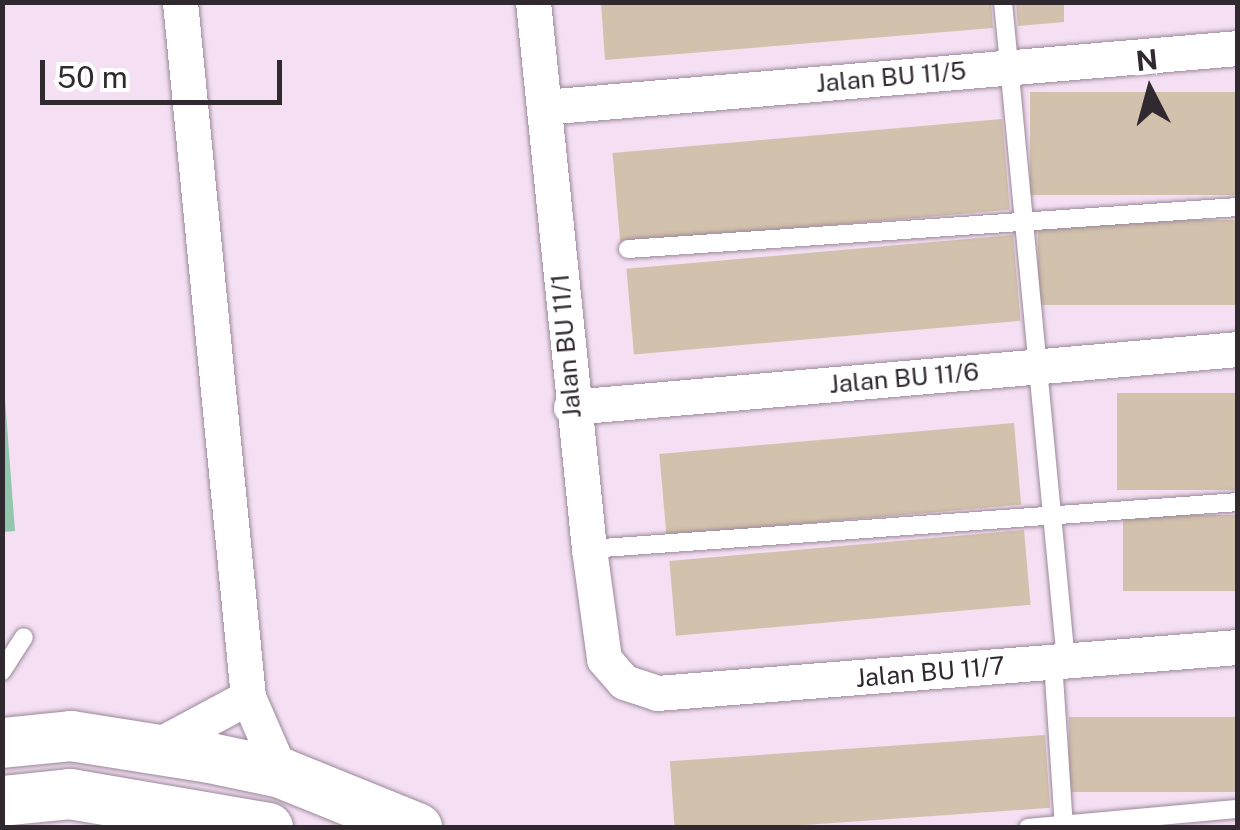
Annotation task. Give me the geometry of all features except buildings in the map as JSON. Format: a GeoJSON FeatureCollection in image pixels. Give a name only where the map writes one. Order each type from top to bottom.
{"type":"FeatureCollection","features":[{"type":"Feature","properties":{"kind":"main road"},"geometry":{"type":"LineString","coordinates":[[2,743],[71,736],[281,773],[416,828]]}},
{"type":"Feature","properties":{"kind":"main road"},"geometry":{"type":"LineString","coordinates":[[2,801],[70,794],[268,828]]}},
{"type":"Feature","properties":{"kind":"street"},"geometry":{"type":"LineString","coordinates":[[180,2],[248,696],[281,773]]}},
{"type":"Feature","properties":{"kind":"street","name":"Jalan BU 11/1"},"geometry":{"type":"LineString","coordinates":[[533,2],[589,550],[604,659],[624,682]]}},
{"type":"Feature","properties":{"kind":"street","name":"Jalan BU 11/5"},"geometry":{"type":"LineString","coordinates":[[544,107],[1238,48]]}},
{"type":"Feature","properties":{"kind":"street","name":"Jalan BU 11/6"},"geometry":{"type":"LineString","coordinates":[[572,406],[1238,349]]}},
{"type":"Feature","properties":{"kind":"street","name":"Jalan BU 11/7"},"geometry":{"type":"LineString","coordinates":[[624,682],[657,694],[1238,647]]}},
{"type":"Feature","properties":{"kind":"street"},"geometry":{"type":"LineString","coordinates":[[153,748],[248,696]]}},
{"type":"Feature","properties":{"kind":"lane"},"geometry":{"type":"LineString","coordinates":[[1003,2],[1054,515],[1064,826]]}},
{"type":"Feature","properties":{"kind":"lane"},"geometry":{"type":"LineString","coordinates":[[628,249],[1026,228],[1238,207]]}},
{"type":"Feature","properties":{"kind":"lane"},"geometry":{"type":"LineString","coordinates":[[589,550],[1238,502]]}},
{"type":"Feature","properties":{"kind":"lane"},"geometry":{"type":"LineString","coordinates":[[2,671],[24,637]]}},
{"type":"Feature","properties":{"kind":"lane"},"geometry":{"type":"LineString","coordinates":[[1028,828],[1238,808]]}},
{"type":"Feature","properties":{"kind":"green space"},"geometry":{"type":"Polygon","coordinates":[[[3,373],[15,531],[2,532],[3,373]]]}}]}
